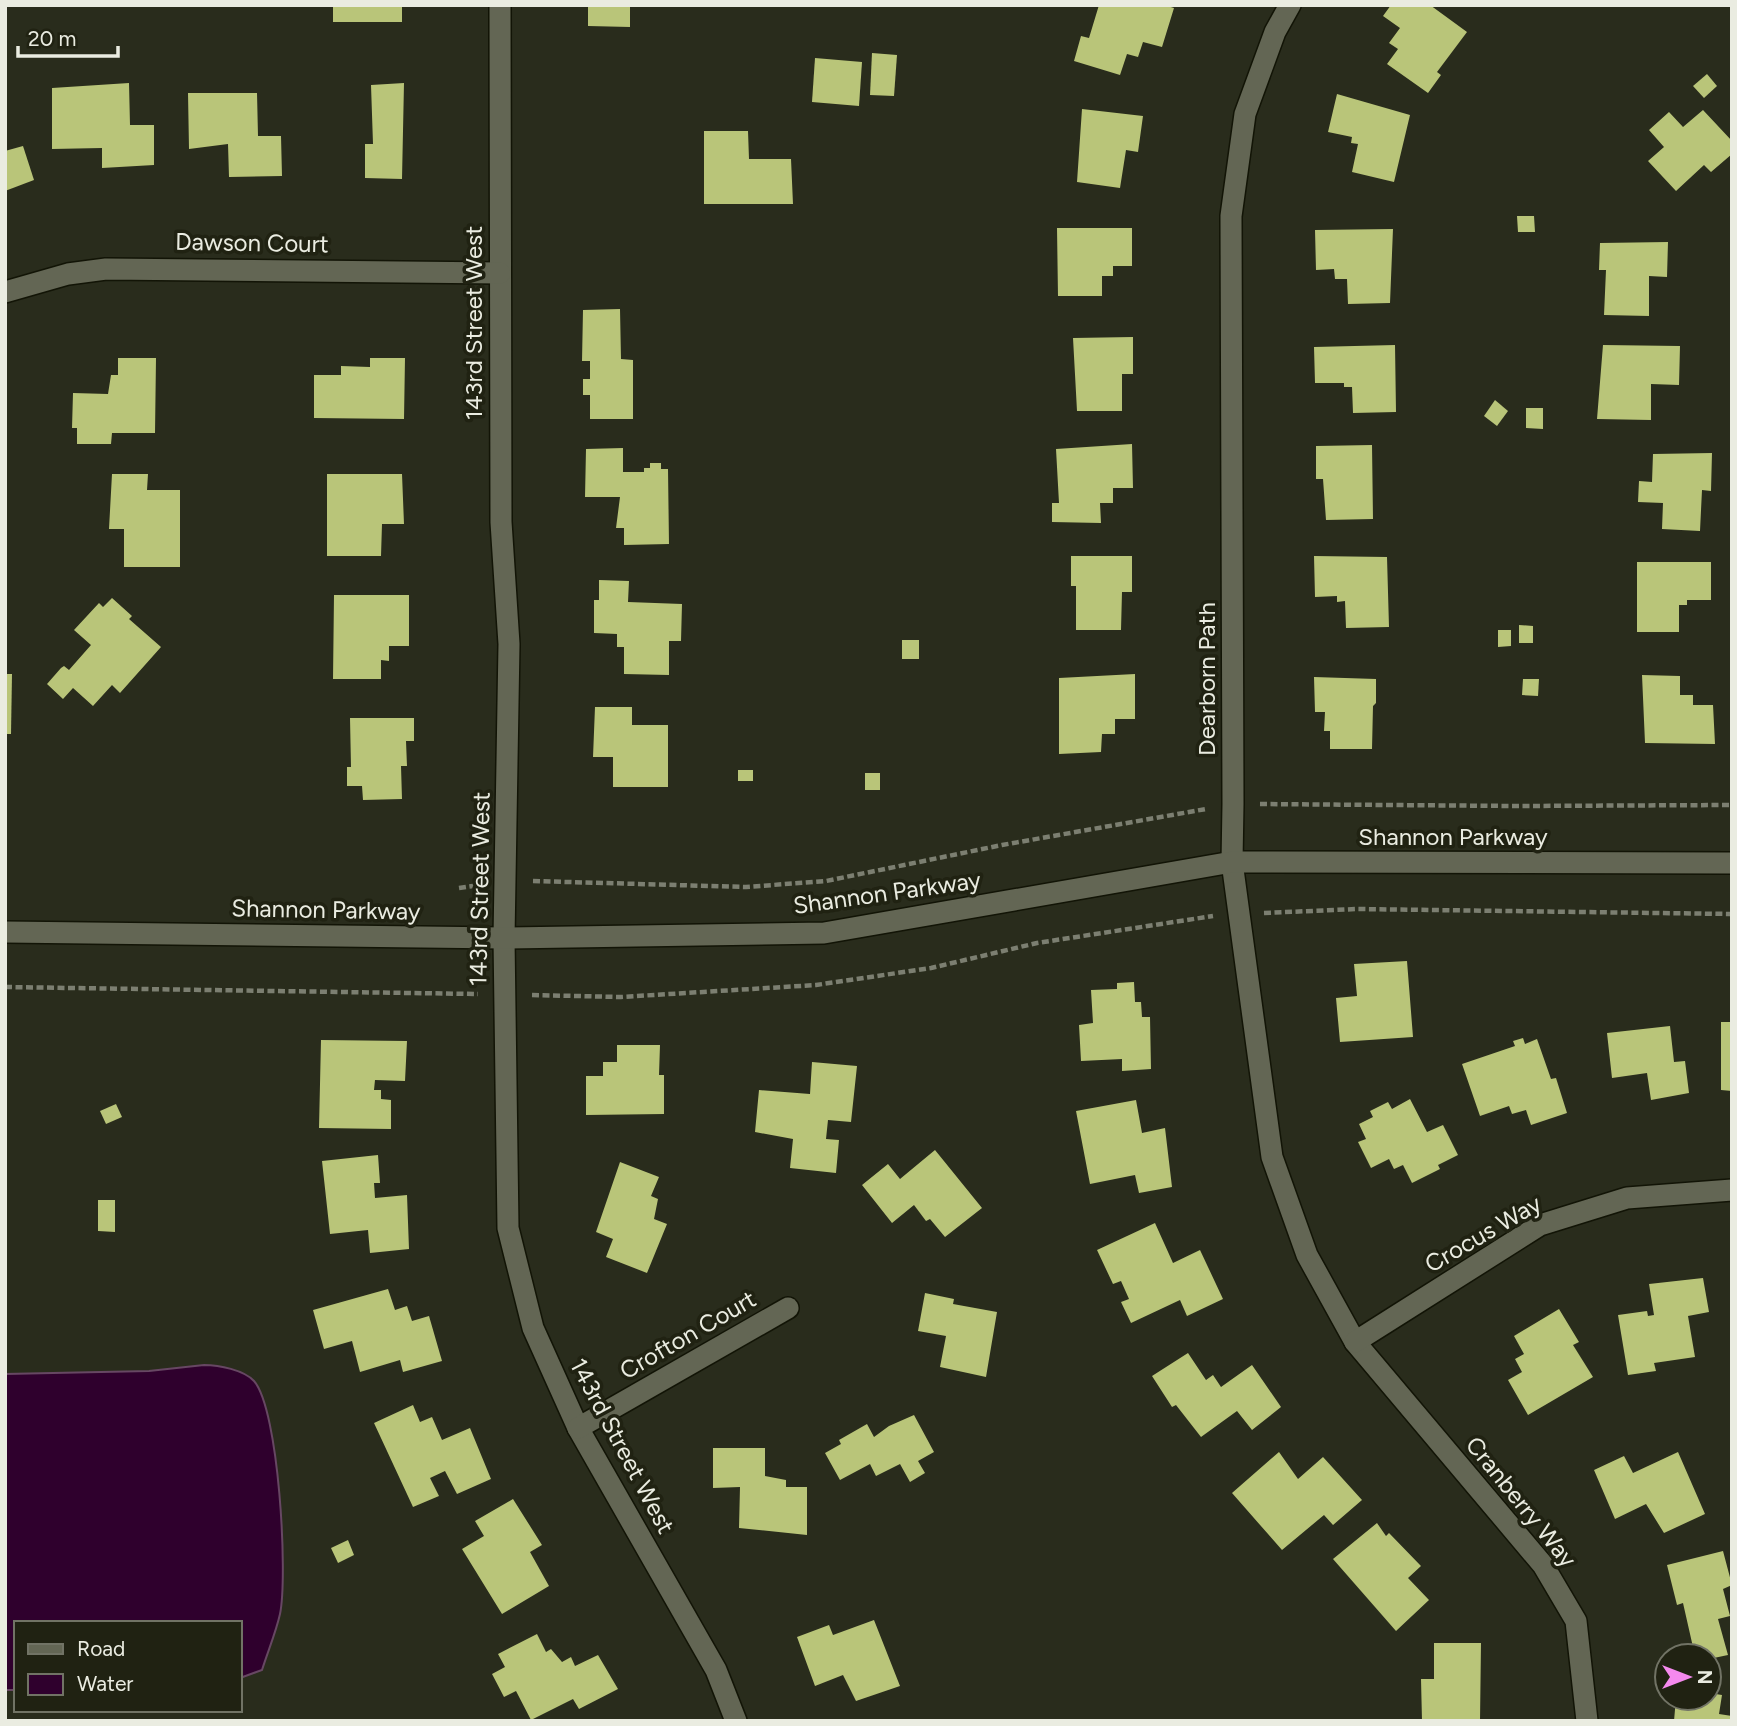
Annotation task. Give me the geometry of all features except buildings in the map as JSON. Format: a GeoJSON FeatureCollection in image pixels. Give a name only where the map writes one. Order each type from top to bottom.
{"type":"FeatureCollection","features":[{"type":"Feature","properties":{"kind":"street","name":"143rd Street West"},"geometry":{"type":"LineString","coordinates":[[500,5],[501,522],[509,644],[504,938],[508,1228],[533,1328],[578,1427],[716,1670],[736,1721]]}},
{"type":"Feature","properties":{"kind":"street","name":"Dearborn Path"},"geometry":{"type":"LineString","coordinates":[[1290,5],[1275,32],[1245,114],[1231,216],[1232,862],[1272,1157],[1307,1255],[1355,1342]]}},
{"type":"Feature","properties":{"kind":"street","name":"Dawson Court"},"geometry":{"type":"LineString","coordinates":[[5,292],[68,274],[106,269],[500,273]]}},
{"type":"Feature","properties":{"kind":"street","name":"Shannon Parkway"},"geometry":{"type":"LineString","coordinates":[[5,932],[504,938],[824,933],[1232,862],[1732,863]]}},
{"type":"Feature","properties":{"kind":"street","name":"Crocus Way"},"geometry":{"type":"LineString","coordinates":[[1355,1342],[1540,1225],[1627,1198],[1732,1190]]}},
{"type":"Feature","properties":{"kind":"street","name":"Crofton Court"},"geometry":{"type":"LineString","coordinates":[[578,1427],[788,1308]]}},
{"type":"Feature","properties":{"kind":"street","name":"Cranberry Way"},"geometry":{"type":"LineString","coordinates":[[1355,1342],[1543,1565],[1576,1621],[1587,1721]]}},
{"type":"Feature","properties":{"kind":"path"},"geometry":{"type":"LineString","coordinates":[[459,888],[505,880],[746,887],[826,881],[1002,845],[1233,804],[1732,805]]}},
{"type":"Feature","properties":{"kind":"path"},"geometry":{"type":"LineString","coordinates":[[5,987],[621,996],[816,985],[931,968],[1037,943],[1199,916],[1357,909],[1732,914]]}},
{"type":"Feature","properties":{"kind":"water"},"geometry":{"type":"Polygon","coordinates":[[[204,1365],[231,1369],[250,1377],[263,1398],[275,1457],[283,1565],[280,1614],[262,1670],[242,1677],[242,1621],[14,1621],[14,1690],[5,1690],[5,1374],[149,1371],[204,1365]]]}}]}
